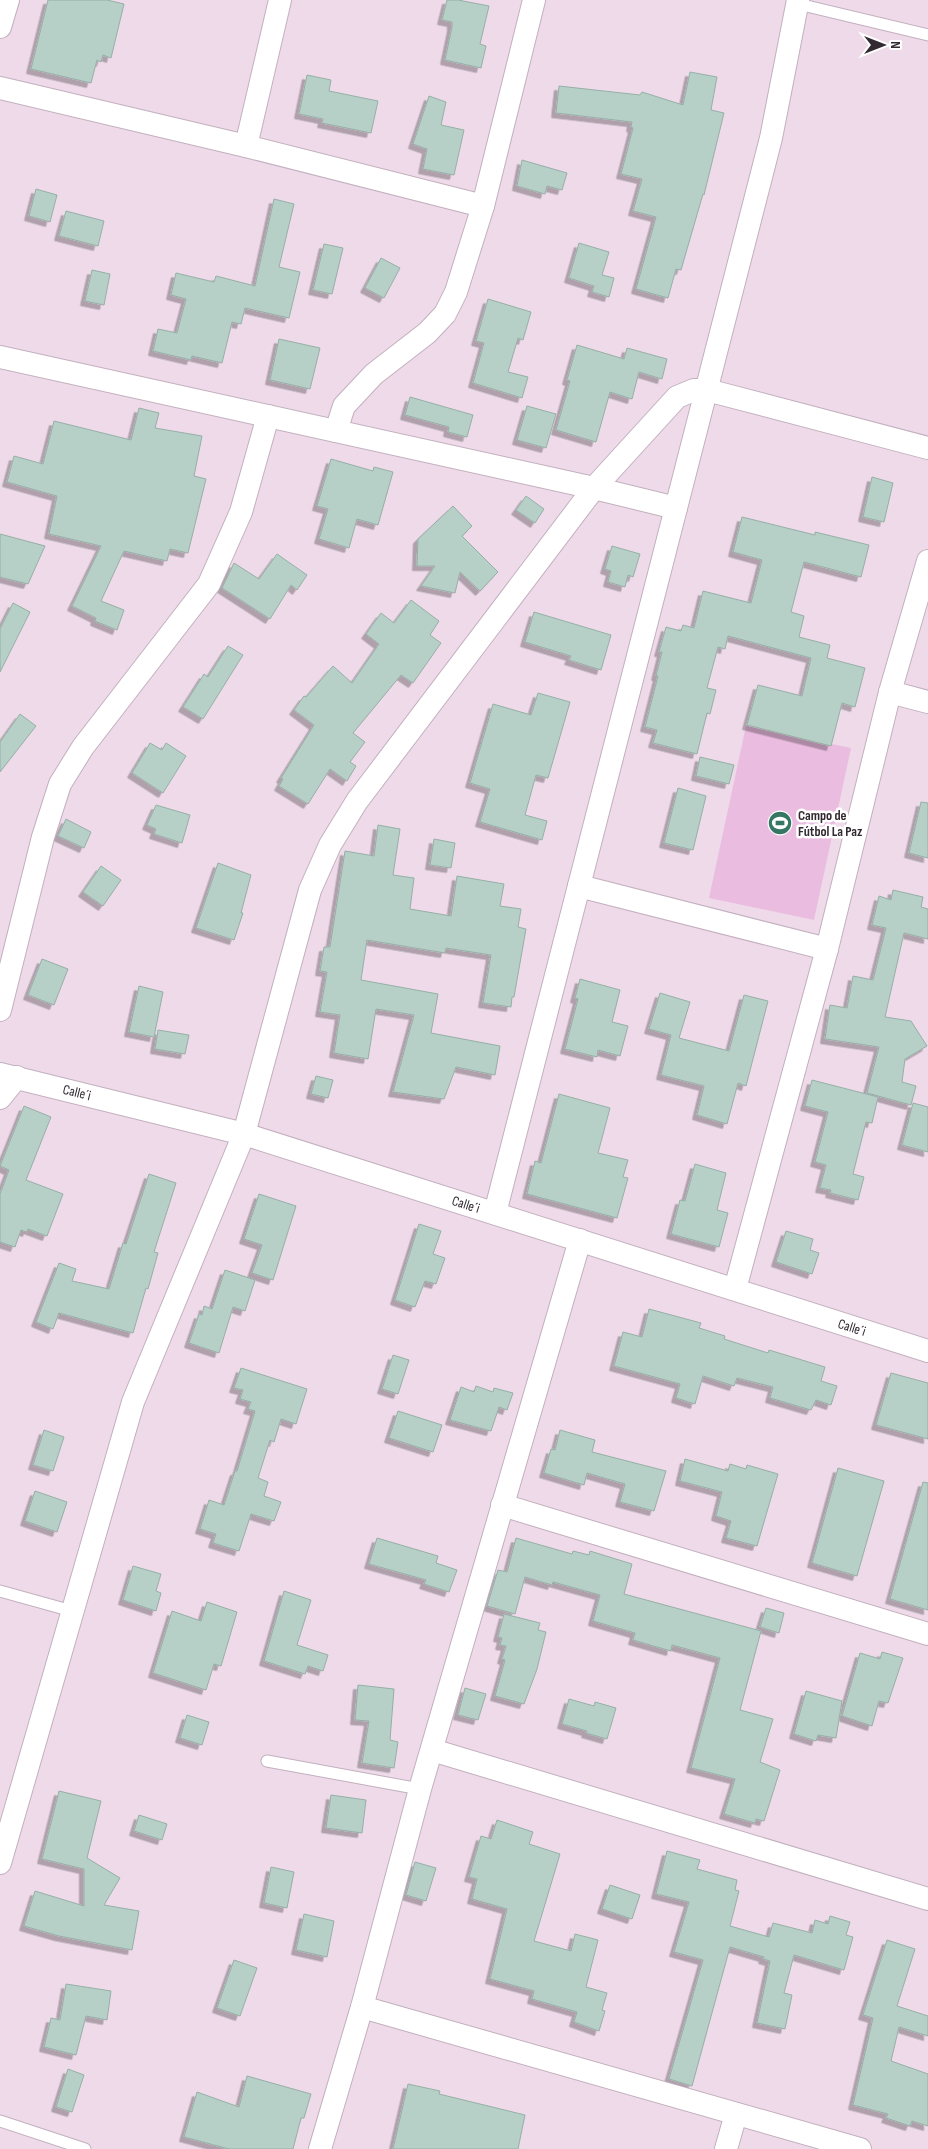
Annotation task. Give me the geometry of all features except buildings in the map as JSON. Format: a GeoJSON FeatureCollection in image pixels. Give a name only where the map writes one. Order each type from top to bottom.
{"type":"FeatureCollection","features":[{"type":"Feature","properties":{"kind":"street"},"geometry":{"type":"LineString","coordinates":[[0,27],[8,0]]}},
{"type":"Feature","properties":{"kind":"street"},"geometry":{"type":"LineString","coordinates":[[246,146],[280,0]]}},
{"type":"Feature","properties":{"kind":"street"},"geometry":{"type":"LineString","coordinates":[[336,431],[344,406],[374,374],[427,333],[445,314],[456,292],[483,206],[534,0]]}},
{"type":"Feature","properties":{"kind":"street"},"geometry":{"type":"LineString","coordinates":[[495,1213],[772,138],[798,2]]}},
{"type":"Feature","properties":{"kind":"street"},"geometry":{"type":"LineString","coordinates":[[0,88],[246,146],[483,206]]}},
{"type":"Feature","properties":{"kind":"street"},"geometry":{"type":"LineString","coordinates":[[0,357],[594,488],[676,508]]}},
{"type":"Feature","properties":{"kind":"street"},"geometry":{"type":"LineString","coordinates":[[0,1863],[133,1402],[244,1134],[310,890],[330,845],[357,801],[594,488],[677,397],[694,390],[707,390],[928,448]]}},
{"type":"Feature","properties":{"kind":"street"},"geometry":{"type":"LineString","coordinates":[[0,1010],[43,837],[60,784],[83,747],[209,584],[241,512],[268,416]]}},
{"type":"Feature","properties":{"kind":"street"},"geometry":{"type":"LineString","coordinates":[[735,1289],[827,949],[890,692],[928,561]]}},
{"type":"Feature","properties":{"kind":"street"},"geometry":{"type":"LineString","coordinates":[[890,692],[928,702]]}},
{"type":"Feature","properties":{"kind":"street"},"geometry":{"type":"LineString","coordinates":[[579,886],[827,949]]}},
{"type":"Feature","properties":{"kind":"street"},"geometry":{"type":"LineString","coordinates":[[0,1098],[8,1076]]}},
{"type":"Feature","properties":{"kind":"street","name":"Calle´i"},"geometry":{"type":"LineString","coordinates":[[8,1076],[244,1134],[928,1351]]}},
{"type":"Feature","properties":{"kind":"street"},"geometry":{"type":"LineString","coordinates":[[320,2149],[362,2007],[420,1789],[580,1240]]}},
{"type":"Feature","properties":{"kind":"street"},"geometry":{"type":"LineString","coordinates":[[502,1505],[928,1634]]}},
{"type":"Feature","properties":{"kind":"street"},"geometry":{"type":"LineString","coordinates":[[432,1750],[928,1899]]}},
{"type":"Feature","properties":{"kind":"street"},"geometry":{"type":"LineString","coordinates":[[362,2007],[860,2149]]}},
{"type":"Feature","properties":{"kind":"street"},"geometry":{"type":"LineString","coordinates":[[726,2149],[736,2114]]}},
{"type":"Feature","properties":{"kind":"lane"},"geometry":{"type":"LineString","coordinates":[[798,2],[928,35]]}},
{"type":"Feature","properties":{"kind":"lane"},"geometry":{"type":"LineString","coordinates":[[0,1591],[72,1611]]}},
{"type":"Feature","properties":{"kind":"lane"},"geometry":{"type":"LineString","coordinates":[[267,1761],[420,1789]]}},
{"type":"Feature","properties":{"kind":"lane"},"geometry":{"type":"LineString","coordinates":[[0,2121],[85,2149]]}},
{"type":"Feature","properties":{"kind":"shaded area","name":"Campo de Fútbol La Paz"},"geometry":{"type":"Polygon","coordinates":[[[746,726],[851,748],[814,920],[709,898],[746,726]]]}},
{"type":"Feature","properties":{"kind":"place","name":"Campo de Fútbol La Paz"},"geometry":{"type":"Point","coordinates":[780,823]}}]}
